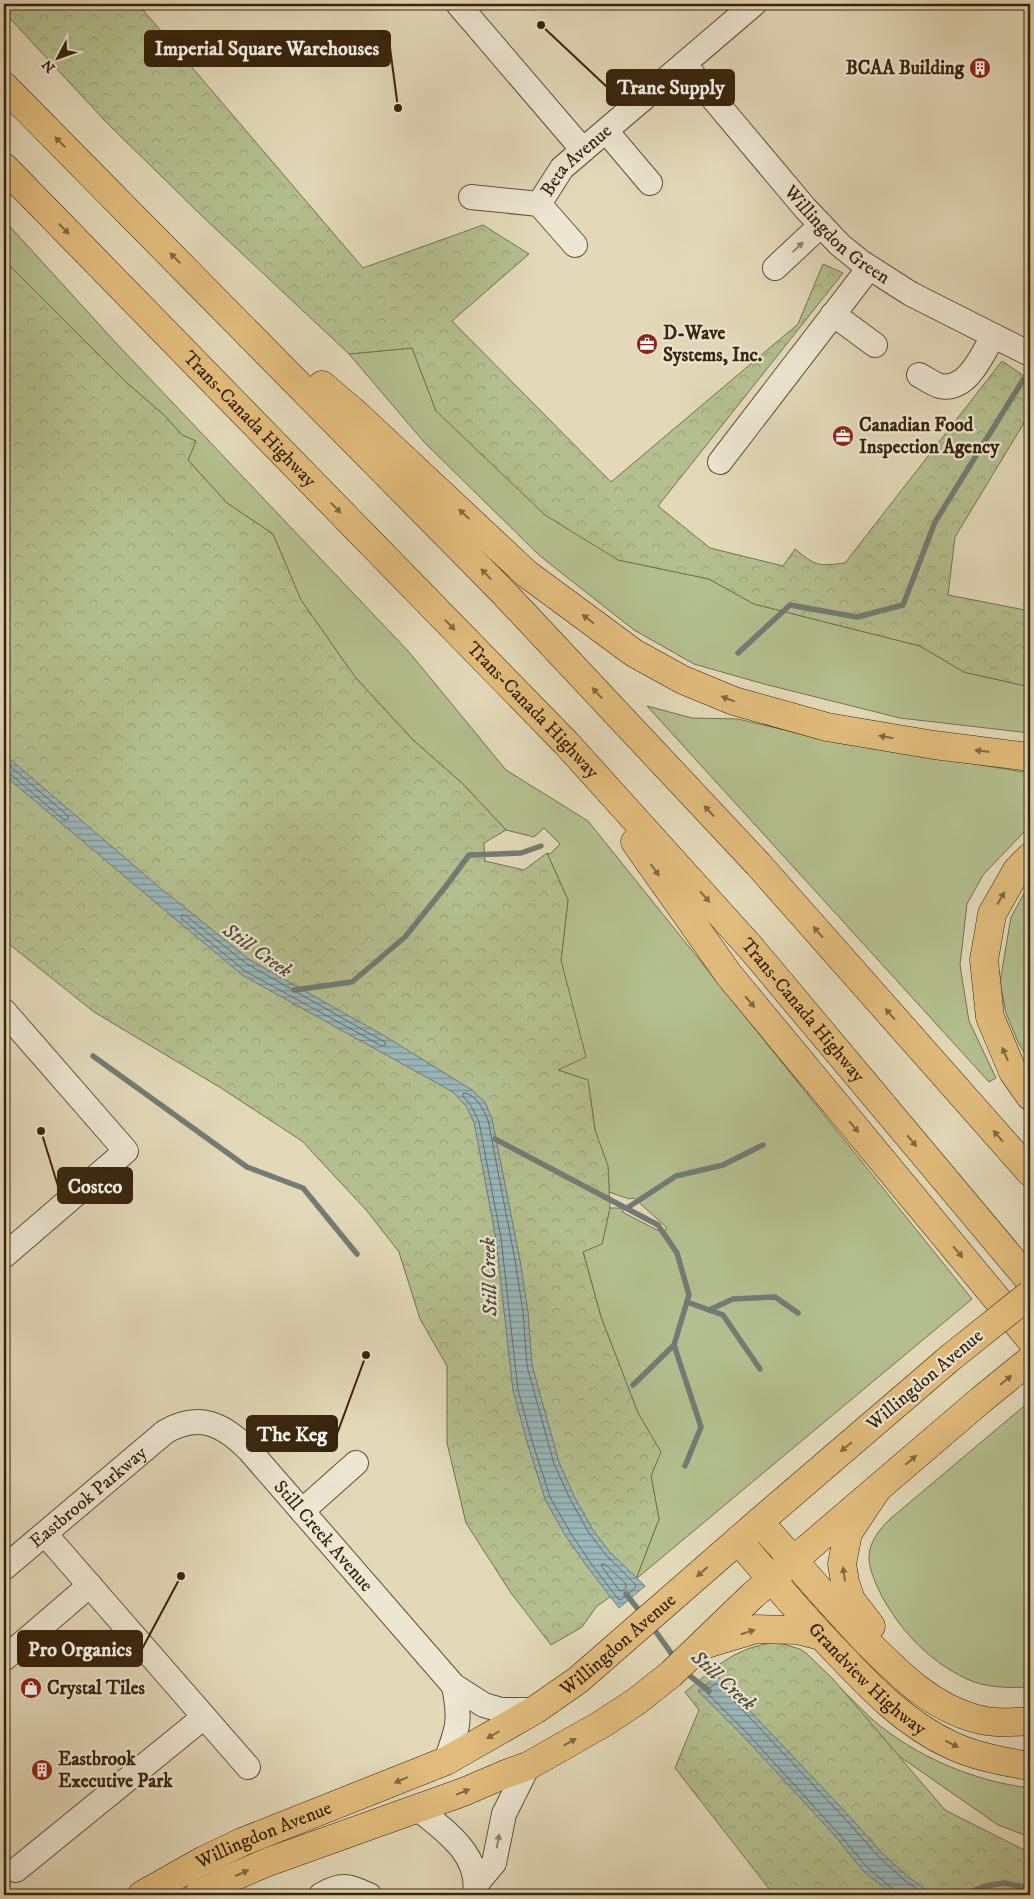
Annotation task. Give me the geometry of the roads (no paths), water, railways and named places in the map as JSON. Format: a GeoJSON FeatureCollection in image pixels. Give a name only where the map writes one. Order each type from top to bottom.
{"type":"FeatureCollection","features":[{"type":"Feature","properties":{"kind":"main road"},"geometry":{"type":"LineString","coordinates":[[4,86],[503,592],[752,857],[1030,1172]]}},
{"type":"Feature","properties":{"kind":"main road","name":"Trans-Canada Highway"},"geometry":{"type":"LineString","coordinates":[[4,167],[567,744],[751,948],[1030,1281]]}},
{"type":"Feature","properties":{"kind":"main road"},"geometry":{"type":"LineString","coordinates":[[209,292],[354,412],[528,574],[634,653],[683,680],[734,701],[827,727],[934,745],[1030,757]]}},
{"type":"Feature","properties":{"kind":"main road"},"geometry":{"type":"LineString","coordinates":[[567,744],[728,975],[1030,1339]]}},
{"type":"Feature","properties":{"kind":"main road"},"geometry":{"type":"LineString","coordinates":[[1030,857],[1017,870],[992,914],[984,960],[990,1018],[1013,1072],[1030,1096]]}},
{"type":"Feature","properties":{"kind":"main road","name":"Willingdon Avenue"},"geometry":{"type":"LineString","coordinates":[[142,1895],[204,1860],[242,1842],[446,1761],[535,1710],[578,1680],[635,1632],[758,1522],[950,1358],[1030,1294]]}},
{"type":"Feature","properties":{"kind":"main road","name":"Willingdon Avenue"},"geometry":{"type":"LineString","coordinates":[[198,1895],[224,1881],[268,1862],[466,1791],[528,1766],[602,1724],[637,1701],[670,1674],[771,1580],[1030,1360]]}},
{"type":"Feature","properties":{"kind":"main road"},"geometry":{"type":"LineString","coordinates":[[878,1488],[848,1533],[842,1564],[851,1600],[877,1635],[902,1677]]}},
{"type":"Feature","properties":{"kind":"main road"},"geometry":{"type":"LineString","coordinates":[[758,1522],[794,1560],[837,1611],[902,1677],[930,1698],[976,1719],[996,1723],[1030,1721]]}},
{"type":"Feature","properties":{"kind":"main road","name":"Grandview Highway"},"geometry":{"type":"LineString","coordinates":[[738,1540],[821,1636],[872,1690],[911,1722],[954,1746],[997,1761],[1030,1766]]}},
{"type":"Feature","properties":{"kind":"main road"},"geometry":{"type":"LineString","coordinates":[[701,1646],[756,1629],[797,1630],[821,1636]]}},
{"type":"Feature","properties":{"kind":"street","name":"Beta Avenue"},"geometry":{"type":"LineString","coordinates":[[539,204],[562,168],[754,4]]}},
{"type":"Feature","properties":{"kind":"street"},"geometry":{"type":"LineString","coordinates":[[465,6],[583,150]]}},
{"type":"Feature","properties":{"kind":"street","name":"Willingdon Green"},"geometry":{"type":"LineString","coordinates":[[684,64],[840,245],[869,268],[911,294],[1030,354]]}},
{"type":"Feature","properties":{"kind":"street"},"geometry":{"type":"LineString","coordinates":[[606,131],[650,183]]}},
{"type":"Feature","properties":{"kind":"street"},"geometry":{"type":"LineString","coordinates":[[471,198],[539,204],[575,245]]}},
{"type":"Feature","properties":{"kind":"street"},"geometry":{"type":"LineString","coordinates":[[775,268],[821,225]]}},
{"type":"Feature","properties":{"kind":"street"},"geometry":{"type":"LineString","coordinates":[[720,462],[869,268]]}},
{"type":"Feature","properties":{"kind":"street"},"geometry":{"type":"LineString","coordinates":[[833,314],[876,345]]}},
{"type":"Feature","properties":{"kind":"street"},"geometry":{"type":"LineString","coordinates":[[919,375],[941,386],[959,384],[975,368],[993,336]]}},
{"type":"Feature","properties":{"kind":"street"},"geometry":{"type":"LineString","coordinates":[[4,1011],[126,1151],[4,1256]]}},
{"type":"Feature","properties":{"kind":"street","name":"Still Creek Avenue"},"geometry":{"type":"LineString","coordinates":[[174,1426],[202,1422],[213,1424],[231,1434],[248,1450],[302,1511],[454,1686],[484,1705],[501,1710],[535,1710]]}},
{"type":"Feature","properties":{"kind":"street","name":"Eastbrook Parkway"},"geometry":{"type":"LineString","coordinates":[[4,1568],[156,1438],[174,1426]]}},
{"type":"Feature","properties":{"kind":"street"},"geometry":{"type":"LineString","coordinates":[[302,1511],[356,1463]]}},
{"type":"Feature","properties":{"kind":"street"},"geometry":{"type":"LineString","coordinates":[[45,1534],[248,1767]]}},
{"type":"Feature","properties":{"kind":"street"},"geometry":{"type":"LineString","coordinates":[[4,1659],[90,1585]]}},
{"type":"Feature","properties":{"kind":"street","name":"Still Creek Avenue"},"geometry":{"type":"LineString","coordinates":[[446,1761],[458,1729],[459,1710],[454,1686]]}},
{"type":"Feature","properties":{"kind":"street"},"geometry":{"type":"LineString","coordinates":[[16,1870],[204,1717]]}},
{"type":"Feature","properties":{"kind":"street"},"geometry":{"type":"LineString","coordinates":[[476,1889],[494,1863],[504,1814],[528,1766]]}},
{"type":"Feature","properties":{"kind":"street"},"geometry":{"type":"LineString","coordinates":[[417,1808],[461,1846],[471,1864],[476,1889]]}},
{"type":"Feature","properties":{"kind":"street"},"geometry":{"type":"LineString","coordinates":[[321,1895],[335,1887],[348,1886],[369,1895]]}},
{"type":"Feature","properties":{"kind":"water"},"geometry":{"type":"Polygon","coordinates":[[[4,754],[159,887],[250,960],[383,1035],[472,1090],[485,1102],[492,1119],[520,1260],[528,1312],[532,1365],[559,1462],[575,1498],[593,1530],[609,1551],[645,1586],[619,1608],[565,1535],[545,1499],[527,1442],[513,1391],[496,1239],[474,1122],[466,1106],[453,1092],[242,975],[4,775],[4,754]]]}},
{"type":"Feature","properties":{"kind":"water"},"geometry":{"type":"Polygon","coordinates":[[[717,1676],[881,1852],[906,1875],[933,1895],[893,1895],[863,1871],[836,1837],[744,1737],[698,1691],[717,1676]]]}},
{"type":"Feature","properties":{"kind":"waterway"},"geometry":{"type":"LineString","coordinates":[[738,653],[790,605],[857,617],[903,605],[935,522],[1023,380]]}},
{"type":"Feature","properties":{"kind":"waterway"},"geometry":{"type":"LineString","coordinates":[[294,990],[352,982],[405,937],[469,855],[521,853],[541,846]]}},
{"type":"Feature","properties":{"kind":"waterway"},"geometry":{"type":"LineString","coordinates":[[93,1056],[247,1167],[303,1188],[357,1254]]}},
{"type":"Feature","properties":{"kind":"waterway"},"geometry":{"type":"LineString","coordinates":[[495,1139],[658,1225],[677,1253],[689,1295],[674,1345],[701,1427],[685,1466]]}},
{"type":"Feature","properties":{"kind":"waterway"},"geometry":{"type":"LineString","coordinates":[[627,1208],[676,1176],[723,1165],[763,1145]]}},
{"type":"Feature","properties":{"kind":"waterway"},"geometry":{"type":"LineString","coordinates":[[709,1310],[733,1299],[775,1297],[798,1313]]}},
{"type":"Feature","properties":{"kind":"waterway"},"geometry":{"type":"LineString","coordinates":[[687,1302],[723,1315],[760,1369]]}},
{"type":"Feature","properties":{"kind":"waterway"},"geometry":{"type":"LineString","coordinates":[[633,1385],[674,1345]]}},
{"type":"Feature","properties":{"kind":"waterway","name":"Still Creek"},"geometry":{"type":"LineString","coordinates":[[626,1594],[642,1614]]}},
{"type":"Feature","properties":{"kind":"waterway","name":"Still Creek"},"geometry":{"type":"LineString","coordinates":[[651,1625],[676,1660]]}},
{"type":"Feature","properties":{"kind":"waterway","name":"Still Creek"},"geometry":{"type":"LineString","coordinates":[[685,1672],[709,1691]]}},
{"type":"Feature","properties":{"kind":"waterway"},"geometry":{"type":"LineString","coordinates":[[963,1895],[985,1886],[1005,1883],[1030,1889]]}},
{"type":"Feature","properties":{"kind":"place","name":"Trane Supply"},"geometry":{"type":"Point","coordinates":[541,25]}},
{"type":"Feature","properties":{"kind":"place","name":"BCAA Building"},"geometry":{"type":"Point","coordinates":[980,68]}},
{"type":"Feature","properties":{"kind":"place","name":"Imperial Square Warehouses"},"geometry":{"type":"Point","coordinates":[398,108]}},
{"type":"Feature","properties":{"kind":"place","name":"D-Wave Systems, Inc."},"geometry":{"type":"Point","coordinates":[647,344]}},
{"type":"Feature","properties":{"kind":"place","name":"Canadian Food Inspection Agency"},"geometry":{"type":"Point","coordinates":[843,436]}},
{"type":"Feature","properties":{"kind":"place","name":"Costco"},"geometry":{"type":"Point","coordinates":[41,1131]}},
{"type":"Feature","properties":{"kind":"place","name":"The Keg"},"geometry":{"type":"Point","coordinates":[366,1355]}},
{"type":"Feature","properties":{"kind":"place","name":"Pro Organics"},"geometry":{"type":"Point","coordinates":[181,1576]}},
{"type":"Feature","properties":{"kind":"place","name":"Crystal Tiles"},"geometry":{"type":"Point","coordinates":[31,1688]}},
{"type":"Feature","properties":{"kind":"place","name":"Eastbrook Executive Park"},"geometry":{"type":"Point","coordinates":[42,1770]}}]}
